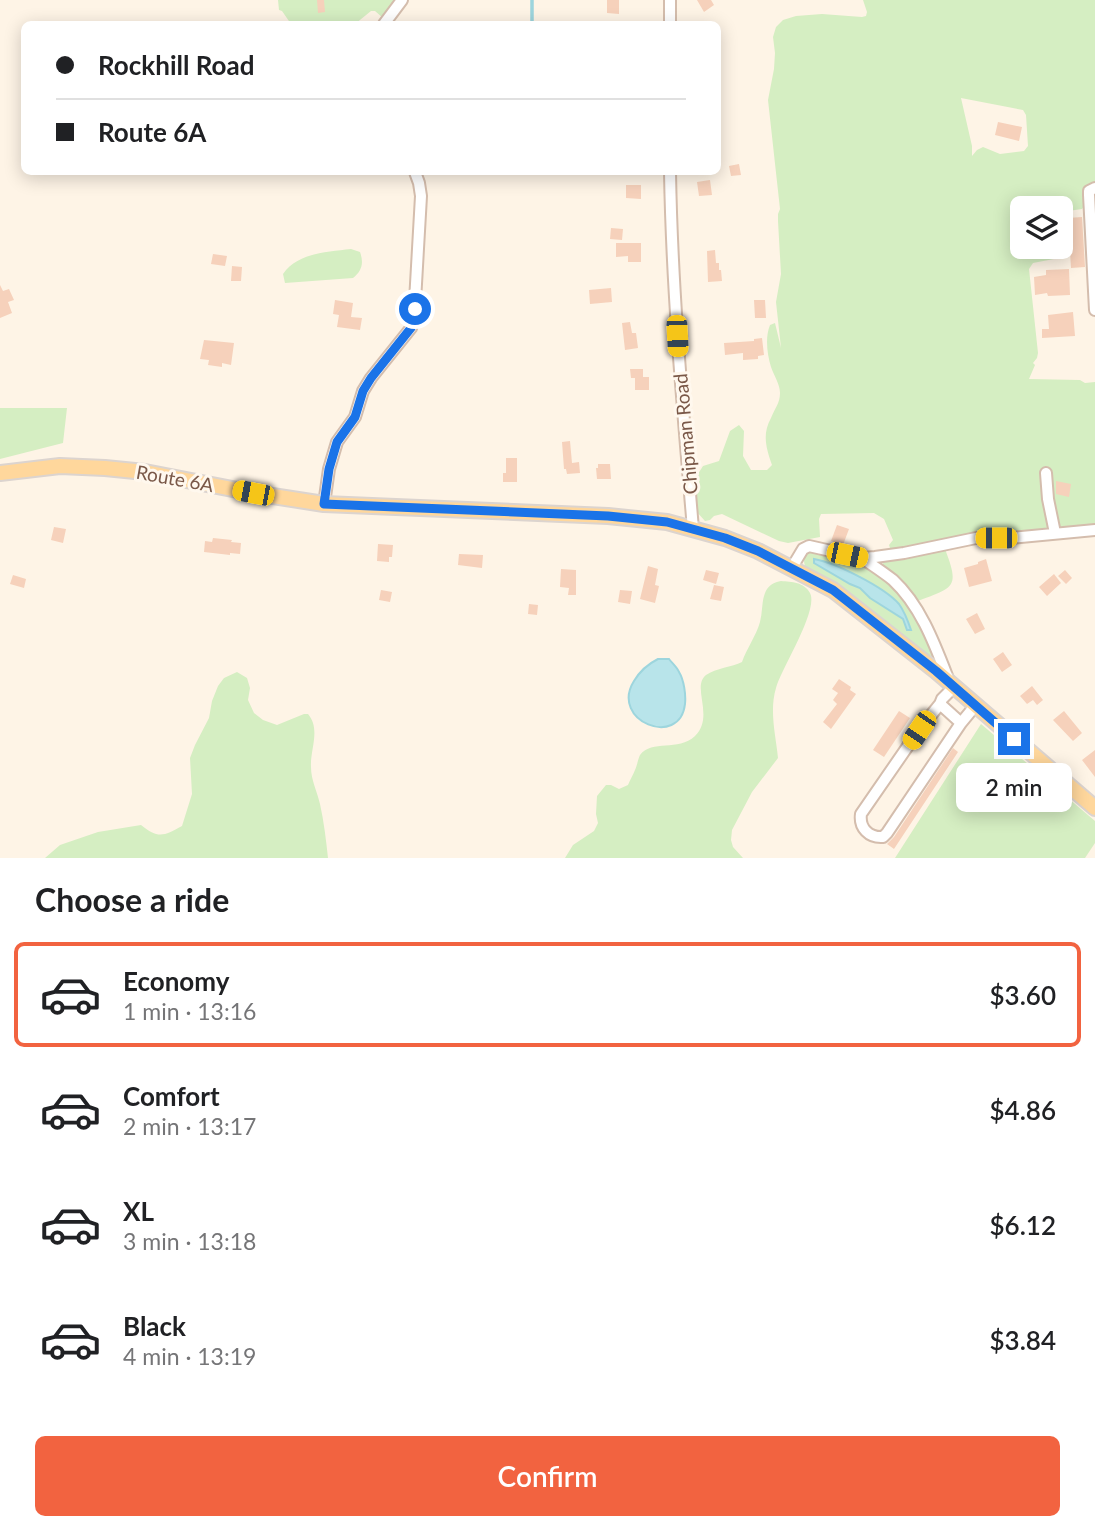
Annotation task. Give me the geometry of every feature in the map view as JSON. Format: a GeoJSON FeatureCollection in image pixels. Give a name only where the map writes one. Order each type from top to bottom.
{"type":"FeatureCollection","features":[{"type":"Feature","properties":{"kind":"main road","name":"Route 6A"},"geometry":{"type":"LineString","coordinates":[[0,473],[60,466],[105,468],[145,472],[324,504],[608,516],[667,522],[725,538],[758,551],[833,590],[936,671],[1095,808]]}},
{"type":"Feature","properties":{"kind":"street"},"geometry":{"type":"LineString","coordinates":[[386,21],[402,0]]}},
{"type":"Feature","properties":{"kind":"street"},"geometry":{"type":"LineString","coordinates":[[670,0],[670,21]]}},
{"type":"Feature","properties":{"kind":"street"},"geometry":{"type":"LineString","coordinates":[[324,504],[329,469],[337,442],[355,417],[363,391],[371,378],[411,328],[414,319],[421,196],[416,175]]}},
{"type":"Feature","properties":{"kind":"street","name":"Chipman Road"},"geometry":{"type":"LineString","coordinates":[[670,175],[678,349],[693,529]]}},
{"type":"Feature","properties":{"kind":"street"},"geometry":{"type":"LineString","coordinates":[[1095,188],[1089,191],[1088,195],[1095,310]]}},
{"type":"Feature","properties":{"kind":"street"},"geometry":{"type":"LineString","coordinates":[[1046,473],[1055,533]]}},
{"type":"Feature","properties":{"kind":"street"},"geometry":{"type":"LineString","coordinates":[[791,569],[803,549],[809,546],[862,558],[904,553],[976,538],[1011,538],[1095,530]]}},
{"type":"Feature","properties":{"kind":"street"},"geometry":{"type":"LineString","coordinates":[[862,558],[892,580],[914,604],[952,685],[861,814],[861,825],[866,831],[877,837],[883,837],[887,833],[975,706]]}},
{"type":"Feature","properties":{"kind":"street"},"geometry":{"type":"LineString","coordinates":[[940,704],[961,723]]}},
{"type":"Feature","properties":{"kind":"green space"},"geometry":{"type":"Polygon","coordinates":[[[278,0],[397,0],[383,18],[371,11],[359,21],[289,21],[279,10],[278,0]]]}},
{"type":"Feature","properties":{"kind":"green space"},"geometry":{"type":"Polygon","coordinates":[[[863,0],[1095,0],[1095,182],[1083,191],[1085,205],[1082,209],[1073,210],[1073,196],[1010,196],[1010,259],[1054,259],[1033,263],[1029,269],[1038,353],[1029,379],[1095,382],[1095,527],[990,534],[894,551],[889,545],[893,540],[884,519],[874,513],[821,514],[820,537],[788,543],[722,514],[705,521],[696,511],[693,501],[696,477],[703,466],[719,461],[730,431],[739,425],[744,431],[743,456],[751,470],[767,470],[772,465],[766,435],[780,393],[770,362],[767,340],[770,325],[775,323],[781,348],[776,302],[781,274],[778,221],[780,209],[768,100],[774,69],[773,37],[776,27],[783,20],[796,16],[866,16],[863,0]],[[961,98],[972,156],[983,147],[1000,154],[1024,151],[1028,146],[1026,115],[1023,110],[961,98]]]}},
{"type":"Feature","properties":{"kind":"green space"},"geometry":{"type":"Polygon","coordinates":[[[351,249],[360,252],[362,260],[360,270],[353,278],[285,283],[283,274],[296,262],[313,255],[351,249]]]}},
{"type":"Feature","properties":{"kind":"green space"},"geometry":{"type":"Polygon","coordinates":[[[0,408],[67,408],[63,443],[0,459],[0,408]]]}},
{"type":"Feature","properties":{"kind":"green space"},"geometry":{"type":"Polygon","coordinates":[[[945,549],[952,572],[951,584],[946,589],[918,601],[883,565],[883,560],[945,549]]]}},
{"type":"Feature","properties":{"kind":"green space"},"geometry":{"type":"Polygon","coordinates":[[[809,552],[858,564],[885,580],[915,615],[946,670],[806,568],[804,559],[809,552]]]}},
{"type":"Feature","properties":{"kind":"green space"},"geometry":{"type":"Polygon","coordinates":[[[781,581],[797,583],[804,587],[810,593],[811,601],[805,626],[779,679],[774,697],[773,714],[778,758],[752,792],[732,830],[733,847],[743,858],[565,858],[573,845],[594,831],[598,823],[597,796],[606,785],[619,789],[628,785],[640,755],[645,750],[681,743],[695,736],[703,720],[702,680],[710,673],[742,662],[761,618],[765,593],[772,585],[781,581]]]}},
{"type":"Feature","properties":{"kind":"green space"},"geometry":{"type":"Polygon","coordinates":[[[237,672],[247,678],[250,688],[248,700],[254,713],[263,720],[277,725],[308,714],[312,720],[314,733],[311,772],[319,799],[328,858],[45,858],[60,845],[98,832],[141,825],[161,834],[182,826],[192,794],[190,758],[209,718],[218,686],[224,678],[237,672]]]}},
{"type":"Feature","properties":{"kind":"green space"},"geometry":{"type":"Polygon","coordinates":[[[981,724],[1095,821],[1095,843],[1085,858],[895,858],[981,724]]]}},
{"type":"Feature","properties":{"kind":"water"},"geometry":{"type":"Polygon","coordinates":[[[814,559],[847,571],[892,597],[906,616],[911,630],[907,630],[903,619],[870,598],[860,588],[814,563],[814,559]]]}},
{"type":"Feature","properties":{"kind":"water"},"geometry":{"type":"Polygon","coordinates":[[[658,659],[669,659],[677,668],[685,696],[680,718],[671,725],[660,727],[638,718],[631,708],[629,695],[639,674],[658,659]]]}},
{"type":"Feature","properties":{"kind":"building"},"geometry":{"type":"Polygon","coordinates":[[[317,0],[324,0],[325,12],[318,13],[317,0]]]}},
{"type":"Feature","properties":{"kind":"building"},"geometry":{"type":"Polygon","coordinates":[[[607,0],[619,0],[619,14],[607,13],[607,0]]]}},
{"type":"Feature","properties":{"kind":"building"},"geometry":{"type":"Polygon","coordinates":[[[697,0],[711,0],[714,5],[704,12],[697,0]]]}},
{"type":"Feature","properties":{"kind":"building"},"geometry":{"type":"Polygon","coordinates":[[[998,122],[1022,127],[1019,141],[995,135],[998,122]]]}},
{"type":"Feature","properties":{"kind":"building"},"geometry":{"type":"Polygon","coordinates":[[[739,164],[741,175],[731,176],[729,166],[739,164]]]}},
{"type":"Feature","properties":{"kind":"building"},"geometry":{"type":"Polygon","coordinates":[[[710,180],[712,195],[699,196],[697,182],[710,180]]]}},
{"type":"Feature","properties":{"kind":"building"},"geometry":{"type":"Polygon","coordinates":[[[626,185],[641,185],[641,199],[626,198],[626,185]]]}},
{"type":"Feature","properties":{"kind":"building"},"geometry":{"type":"Polygon","coordinates":[[[1082,217],[1085,267],[1071,268],[1073,218],[1082,217]]]}},
{"type":"Feature","properties":{"kind":"building"},"geometry":{"type":"Polygon","coordinates":[[[611,228],[623,229],[622,240],[610,239],[611,228]]]}},
{"type":"Feature","properties":{"kind":"building"},"geometry":{"type":"Polygon","coordinates":[[[616,243],[641,243],[641,262],[628,262],[628,256],[616,257],[616,243]]]}},
{"type":"Feature","properties":{"kind":"building"},"geometry":{"type":"Polygon","coordinates":[[[715,250],[722,281],[708,282],[707,251],[715,250]]]}},
{"type":"Feature","properties":{"kind":"building"},"geometry":{"type":"Polygon","coordinates":[[[213,254],[227,256],[225,266],[211,264],[213,254]]]}},
{"type":"Feature","properties":{"kind":"building"},"geometry":{"type":"Polygon","coordinates":[[[232,266],[242,267],[241,281],[231,281],[232,266]]]}},
{"type":"Feature","properties":{"kind":"building"},"geometry":{"type":"Polygon","coordinates":[[[1069,269],[1070,295],[1035,295],[1034,277],[1046,275],[1046,270],[1069,269]]]}},
{"type":"Feature","properties":{"kind":"building"},"geometry":{"type":"Polygon","coordinates":[[[0,285],[3,291],[9,289],[14,300],[8,302],[12,313],[0,318],[0,285]]]}},
{"type":"Feature","properties":{"kind":"building"},"geometry":{"type":"Polygon","coordinates":[[[611,288],[612,302],[590,304],[589,290],[611,288]]]}},
{"type":"Feature","properties":{"kind":"building"},"geometry":{"type":"Polygon","coordinates":[[[335,300],[353,303],[351,317],[362,318],[360,330],[337,327],[339,315],[333,314],[335,300]]]}},
{"type":"Feature","properties":{"kind":"building"},"geometry":{"type":"Polygon","coordinates":[[[754,300],[765,300],[766,318],[755,318],[754,300]]]}},
{"type":"Feature","properties":{"kind":"building"},"geometry":{"type":"Polygon","coordinates":[[[1073,312],[1075,336],[1042,338],[1042,329],[1049,329],[1048,315],[1073,312]]]}},
{"type":"Feature","properties":{"kind":"building"},"geometry":{"type":"Polygon","coordinates":[[[630,322],[632,333],[636,333],[638,348],[625,350],[622,323],[630,322]]]}},
{"type":"Feature","properties":{"kind":"building"},"geometry":{"type":"Polygon","coordinates":[[[762,338],[764,355],[758,356],[758,359],[743,360],[743,353],[725,355],[724,343],[762,338]]]}},
{"type":"Feature","properties":{"kind":"building"},"geometry":{"type":"Polygon","coordinates":[[[204,340],[234,343],[231,365],[208,365],[209,360],[200,359],[204,340]]]}},
{"type":"Feature","properties":{"kind":"building"},"geometry":{"type":"Polygon","coordinates":[[[630,369],[643,369],[643,377],[649,377],[649,390],[635,390],[635,378],[631,378],[630,369]]]}},
{"type":"Feature","properties":{"kind":"building"},"geometry":{"type":"Polygon","coordinates":[[[570,441],[572,463],[579,462],[580,473],[567,474],[564,469],[562,442],[570,441]]]}},
{"type":"Feature","properties":{"kind":"building"},"geometry":{"type":"Polygon","coordinates":[[[506,458],[517,458],[517,482],[503,482],[506,458]]]}},
{"type":"Feature","properties":{"kind":"building"},"geometry":{"type":"Polygon","coordinates":[[[598,464],[610,464],[611,479],[597,479],[598,464]]]}},
{"type":"Feature","properties":{"kind":"building"},"geometry":{"type":"Polygon","coordinates":[[[1056,481],[1071,484],[1069,497],[1056,494],[1056,481]]]}},
{"type":"Feature","properties":{"kind":"building"},"geometry":{"type":"Polygon","coordinates":[[[837,525],[849,529],[843,545],[831,541],[837,525]]]}},
{"type":"Feature","properties":{"kind":"building"},"geometry":{"type":"Polygon","coordinates":[[[54,527],[66,529],[63,543],[51,540],[54,527]]]}},
{"type":"Feature","properties":{"kind":"building"},"geometry":{"type":"Polygon","coordinates":[[[213,538],[241,543],[240,554],[204,552],[205,541],[212,542],[213,538]]]}},
{"type":"Feature","properties":{"kind":"building"},"geometry":{"type":"Polygon","coordinates":[[[378,544],[393,545],[389,562],[377,561],[378,544]]]}},
{"type":"Feature","properties":{"kind":"building"},"geometry":{"type":"Polygon","coordinates":[[[459,554],[483,555],[482,568],[458,565],[459,554]]]}},
{"type":"Feature","properties":{"kind":"building"},"geometry":{"type":"Polygon","coordinates":[[[986,559],[992,581],[969,587],[964,568],[986,559]]]}},
{"type":"Feature","properties":{"kind":"building"},"geometry":{"type":"Polygon","coordinates":[[[648,566],[658,569],[655,585],[659,586],[655,603],[640,599],[648,566]]]}},
{"type":"Feature","properties":{"kind":"building"},"geometry":{"type":"Polygon","coordinates":[[[561,569],[576,570],[576,595],[568,595],[569,588],[560,587],[561,569]]]}},
{"type":"Feature","properties":{"kind":"building"},"geometry":{"type":"Polygon","coordinates":[[[706,570],[719,573],[716,584],[703,580],[706,570]]]}},
{"type":"Feature","properties":{"kind":"building"},"geometry":{"type":"Polygon","coordinates":[[[1065,570],[1072,578],[1066,584],[1058,576],[1065,570]]]}},
{"type":"Feature","properties":{"kind":"building"},"geometry":{"type":"Polygon","coordinates":[[[1054,574],[1061,583],[1047,596],[1039,587],[1054,574]]]}},
{"type":"Feature","properties":{"kind":"building"},"geometry":{"type":"Polygon","coordinates":[[[13,575],[26,579],[24,588],[10,584],[13,575]]]}},
{"type":"Feature","properties":{"kind":"building"},"geometry":{"type":"Polygon","coordinates":[[[714,585],[724,587],[721,601],[710,599],[714,585]]]}},
{"type":"Feature","properties":{"kind":"building"},"geometry":{"type":"Polygon","coordinates":[[[381,590],[392,592],[390,602],[379,600],[381,590]]]}},
{"type":"Feature","properties":{"kind":"building"},"geometry":{"type":"Polygon","coordinates":[[[620,590],[632,591],[630,604],[618,602],[620,590]]]}},
{"type":"Feature","properties":{"kind":"building"},"geometry":{"type":"Polygon","coordinates":[[[529,604],[538,605],[537,615],[528,614],[529,604]]]}},
{"type":"Feature","properties":{"kind":"building"},"geometry":{"type":"Polygon","coordinates":[[[977,613],[985,629],[975,634],[966,619],[977,613]]]}},
{"type":"Feature","properties":{"kind":"building"},"geometry":{"type":"Polygon","coordinates":[[[1003,652],[1012,665],[1002,672],[993,659],[1003,652]]]}},
{"type":"Feature","properties":{"kind":"building"},"geometry":{"type":"Polygon","coordinates":[[[839,679],[856,694],[831,729],[823,722],[837,704],[833,700],[838,693],[832,689],[839,679]]]}},
{"type":"Feature","properties":{"kind":"building"},"geometry":{"type":"Polygon","coordinates":[[[1032,686],[1043,700],[1037,705],[1033,700],[1027,704],[1020,696],[1032,686]]]}},
{"type":"Feature","properties":{"kind":"building"},"geometry":{"type":"Polygon","coordinates":[[[899,711],[910,718],[884,757],[873,750],[899,711]]]}},
{"type":"Feature","properties":{"kind":"building"},"geometry":{"type":"Polygon","coordinates":[[[1064,711],[1082,733],[1073,741],[1053,720],[1064,711]]]}},
{"type":"Feature","properties":{"kind":"building"},"geometry":{"type":"Polygon","coordinates":[[[953,748],[958,752],[894,849],[887,844],[953,748]]]}},
{"type":"Feature","properties":{"kind":"building"},"geometry":{"type":"Polygon","coordinates":[[[1095,750],[1095,777],[1082,760],[1095,750]]]}},
{"type":"Feature","properties":{"kind":"waterway"},"geometry":{"type":"LineString","coordinates":[[532,0],[532,21]]}},
{"type":"Feature","properties":{"kind":"route"},"geometry":{"type":"LineString","coordinates":[[415,309],[411,328],[371,378],[363,391],[355,417],[337,442],[329,469],[324,504],[608,516],[667,522],[725,538],[758,551],[833,590],[936,671],[1014,739]]}}]}
